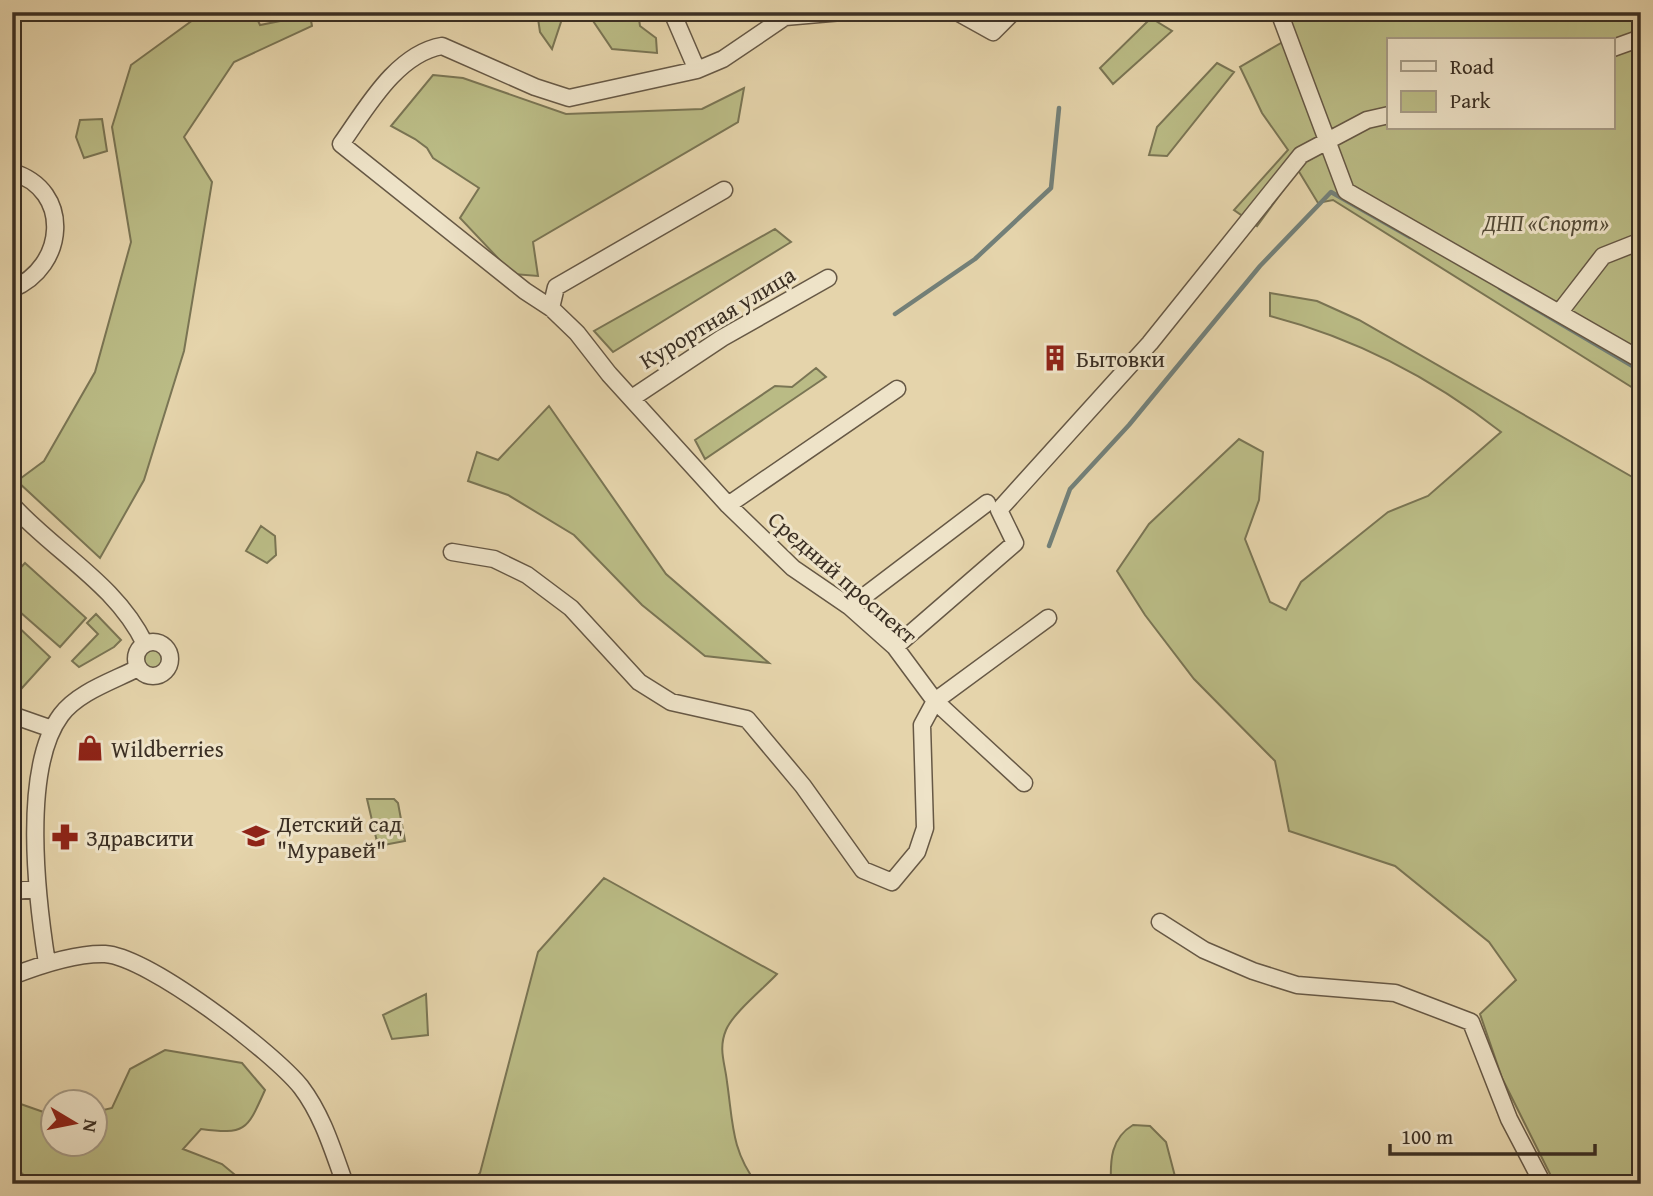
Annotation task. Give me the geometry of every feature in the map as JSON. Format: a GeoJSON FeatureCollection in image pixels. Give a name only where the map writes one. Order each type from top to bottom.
{"type":"FeatureCollection","features":[{"type":"Feature","properties":{"kind":"street"},"geometry":{"type":"LineString","coordinates":[[672,12],[697,70],[723,59],[785,17],[842,12]]}},
{"type":"Feature","properties":{"kind":"street"},"geometry":{"type":"LineString","coordinates":[[957,12],[993,32],[1013,12]]}},
{"type":"Feature","properties":{"kind":"street"},"geometry":{"type":"LineString","coordinates":[[1279,12],[1346,191],[1641,360]]}},
{"type":"Feature","properties":{"kind":"street"},"geometry":{"type":"LineString","coordinates":[[1614,48],[1641,38]]}},
{"type":"Feature","properties":{"kind":"street","name":"Средний проспект"},"geometry":{"type":"LineString","coordinates":[[697,70],[569,98],[535,87],[442,46],[428,49],[394,75],[341,144],[525,291],[551,308],[577,333],[728,505],[793,568],[850,607],[895,647],[936,701],[1024,783]]}},
{"type":"Feature","properties":{"kind":"street"},"geometry":{"type":"LineString","coordinates":[[895,647],[1015,543],[999,510],[1009,502],[1034,467],[1150,343],[1301,155],[1367,120],[1387,115]]}},
{"type":"Feature","properties":{"kind":"street"},"geometry":{"type":"LineString","coordinates":[[12,172],[33,180],[47,193],[54,220],[47,261],[39,274],[12,289]]}},
{"type":"Feature","properties":{"kind":"street"},"geometry":{"type":"LineString","coordinates":[[551,308],[556,287],[724,190]]}},
{"type":"Feature","properties":{"kind":"street"},"geometry":{"type":"LineString","coordinates":[[1559,313],[1603,256],[1641,241]]}},
{"type":"Feature","properties":{"kind":"street","name":"Курортная улица"},"geometry":{"type":"LineString","coordinates":[[632,398],[722,338],[828,278]]}},
{"type":"Feature","properties":{"kind":"street"},"geometry":{"type":"LineString","coordinates":[[728,505],[897,389]]}},
{"type":"Feature","properties":{"kind":"street"},"geometry":{"type":"LineString","coordinates":[[850,607],[987,503]]}},
{"type":"Feature","properties":{"kind":"street"},"geometry":{"type":"LineString","coordinates":[[12,505],[116,598],[131,617],[145,644]]}},
{"type":"Feature","properties":{"kind":"street"},"geometry":{"type":"LineString","coordinates":[[452,552],[494,559],[527,575],[571,608],[639,682],[671,702],[747,719],[803,786],[863,870],[892,882],[917,852],[925,828],[922,725],[936,701],[1048,618]]}},
{"type":"Feature","properties":{"kind":"street"},"geometry":{"type":"LineString","coordinates":[[155,642],[165,647],[169,662],[165,671],[155,676],[145,674],[138,668],[137,652],[145,644],[155,642]]}},
{"type":"Feature","properties":{"kind":"street"},"geometry":{"type":"LineString","coordinates":[[47,963],[37,889],[36,827],[41,777],[52,729],[62,714],[76,701],[138,668]]}},
{"type":"Feature","properties":{"kind":"street"},"geometry":{"type":"LineString","coordinates":[[12,715],[52,729]]}},
{"type":"Feature","properties":{"kind":"street"},"geometry":{"type":"LineString","coordinates":[[12,891],[37,889]]}},
{"type":"Feature","properties":{"kind":"street"},"geometry":{"type":"LineString","coordinates":[[1160,922],[1204,950],[1253,971],[1297,985],[1395,993],[1471,1021],[1509,1119],[1542,1184]]}},
{"type":"Feature","properties":{"kind":"street"},"geometry":{"type":"LineString","coordinates":[[12,976],[47,963],[108,954],[131,961],[168,980],[224,1021],[302,1089],[320,1117],[345,1184]]}},
{"type":"Feature","properties":{"kind":"green space"},"geometry":{"type":"Polygon","coordinates":[[[204,12],[254,12],[260,25],[310,15],[312,26],[234,62],[184,137],[212,182],[184,351],[144,480],[100,558],[17,481],[44,461],[95,372],[131,242],[112,127],[131,65],[204,12]]]}},
{"type":"Feature","properties":{"kind":"green space"},"geometry":{"type":"Polygon","coordinates":[[[537,12],[571,12],[564,13],[552,49],[540,32],[537,12]]]}},
{"type":"Feature","properties":{"kind":"green space"},"geometry":{"type":"Polygon","coordinates":[[[587,12],[638,12],[640,26],[656,38],[657,53],[612,49],[587,12]]]}},
{"type":"Feature","properties":{"kind":"green space","name":"ДНП «Спорт»"},"geometry":{"type":"Polygon","coordinates":[[[1276,12],[1641,12],[1641,393],[1333,200],[1318,203],[1298,170],[1257,226],[1234,210],[1288,150],[1262,113],[1240,67],[1286,40],[1276,12]]]}},
{"type":"Feature","properties":{"kind":"green space"},"geometry":{"type":"Polygon","coordinates":[[[1151,18],[1172,31],[1113,84],[1100,68],[1151,18]]]}},
{"type":"Feature","properties":{"kind":"green space"},"geometry":{"type":"Polygon","coordinates":[[[1217,63],[1234,72],[1167,156],[1149,155],[1157,127],[1217,63]]]}},
{"type":"Feature","properties":{"kind":"green space"},"geometry":{"type":"Polygon","coordinates":[[[433,75],[463,78],[566,114],[702,109],[744,88],[738,122],[533,242],[538,276],[513,274],[460,218],[479,188],[433,158],[427,148],[415,139],[391,126],[433,75]]]}},
{"type":"Feature","properties":{"kind":"green space"},"geometry":{"type":"Polygon","coordinates":[[[102,119],[107,151],[84,158],[76,137],[80,120],[102,119]]]}},
{"type":"Feature","properties":{"kind":"green space"},"geometry":{"type":"Polygon","coordinates":[[[775,229],[791,242],[613,352],[594,331],[775,229]]]}},
{"type":"Feature","properties":{"kind":"green space"},"geometry":{"type":"Polygon","coordinates":[[[1270,293],[1317,301],[1359,320],[1641,482],[1641,1184],[1555,1184],[1502,1078],[1480,1014],[1516,980],[1489,942],[1395,866],[1289,831],[1275,761],[1194,679],[1145,615],[1117,571],[1149,524],[1239,439],[1263,452],[1259,500],[1245,539],[1270,602],[1286,610],[1301,582],[1388,512],[1428,496],[1501,432],[1448,394],[1391,362],[1332,336],[1270,316],[1270,293]]]}},
{"type":"Feature","properties":{"kind":"green space"},"geometry":{"type":"Polygon","coordinates":[[[816,368],[826,377],[705,459],[695,440],[775,386],[792,387],[816,368]]]}},
{"type":"Feature","properties":{"kind":"green space"},"geometry":{"type":"Polygon","coordinates":[[[549,406],[666,574],[769,663],[705,656],[642,605],[574,535],[508,495],[468,481],[477,452],[498,460],[549,406]]]}},
{"type":"Feature","properties":{"kind":"green space"},"geometry":{"type":"Polygon","coordinates":[[[261,526],[275,536],[276,555],[267,563],[246,551],[261,526]]]}},
{"type":"Feature","properties":{"kind":"green space"},"geometry":{"type":"Polygon","coordinates":[[[25,563],[86,618],[60,647],[12,605],[12,577],[25,563]]]}},
{"type":"Feature","properties":{"kind":"green space"},"geometry":{"type":"Polygon","coordinates":[[[96,614],[121,640],[114,647],[79,667],[72,661],[98,634],[87,623],[96,614]]]}},
{"type":"Feature","properties":{"kind":"green space"},"geometry":{"type":"Polygon","coordinates":[[[12,621],[50,657],[22,688],[12,679],[12,621]]]}},
{"type":"Feature","properties":{"kind":"green space"},"geometry":{"type":"Polygon","coordinates":[[[153,649],[160,652],[163,659],[160,666],[153,669],[146,666],[143,659],[146,652],[153,649]]]}},
{"type":"Feature","properties":{"kind":"green space"},"geometry":{"type":"Polygon","coordinates":[[[367,799],[394,799],[398,803],[405,841],[378,846],[367,799]]]}},
{"type":"Feature","properties":{"kind":"green space"},"geometry":{"type":"Polygon","coordinates":[[[604,878],[777,974],[735,1016],[722,1043],[734,1135],[742,1159],[757,1184],[469,1184],[480,1173],[538,952],[604,878]]]}},
{"type":"Feature","properties":{"kind":"green space"},"geometry":{"type":"Polygon","coordinates":[[[426,994],[428,1035],[392,1039],[383,1015],[426,994]]]}},
{"type":"Feature","properties":{"kind":"green space"},"geometry":{"type":"Polygon","coordinates":[[[165,1050],[242,1063],[265,1090],[254,1114],[243,1127],[236,1130],[201,1129],[183,1149],[222,1164],[246,1184],[32,1184],[12,1163],[12,1101],[38,1110],[38,1158],[108,1158],[108,1109],[112,1108],[130,1069],[165,1050]]]}},
{"type":"Feature","properties":{"kind":"green space"},"geometry":{"type":"Polygon","coordinates":[[[1133,1125],[1150,1126],[1166,1142],[1177,1184],[1111,1184],[1113,1150],[1120,1136],[1133,1125]]]}},
{"type":"Feature","properties":{"kind":"waterway"},"geometry":{"type":"LineString","coordinates":[[895,314],[975,259],[1051,188],[1059,108]]}},
{"type":"Feature","properties":{"kind":"waterway"},"geometry":{"type":"LineString","coordinates":[[1049,546],[1070,489],[1129,425],[1260,266],[1331,192],[1410,237]]}},
{"type":"Feature","properties":{"kind":"waterway"},"geometry":{"type":"LineString","coordinates":[[1500,288],[1641,371]]}},
{"type":"Feature","properties":{"kind":"place","name":"Бытовки"},"geometry":{"type":"Point","coordinates":[1055,358]}},
{"type":"Feature","properties":{"kind":"place","name":"Wildberries"},"geometry":{"type":"Point","coordinates":[90,748]}},
{"type":"Feature","properties":{"kind":"place","name":"Детский сад \"Муравей\""},"geometry":{"type":"Point","coordinates":[256,836]}},
{"type":"Feature","properties":{"kind":"place","name":"Здравсити"},"geometry":{"type":"Point","coordinates":[65,837]}}]}
